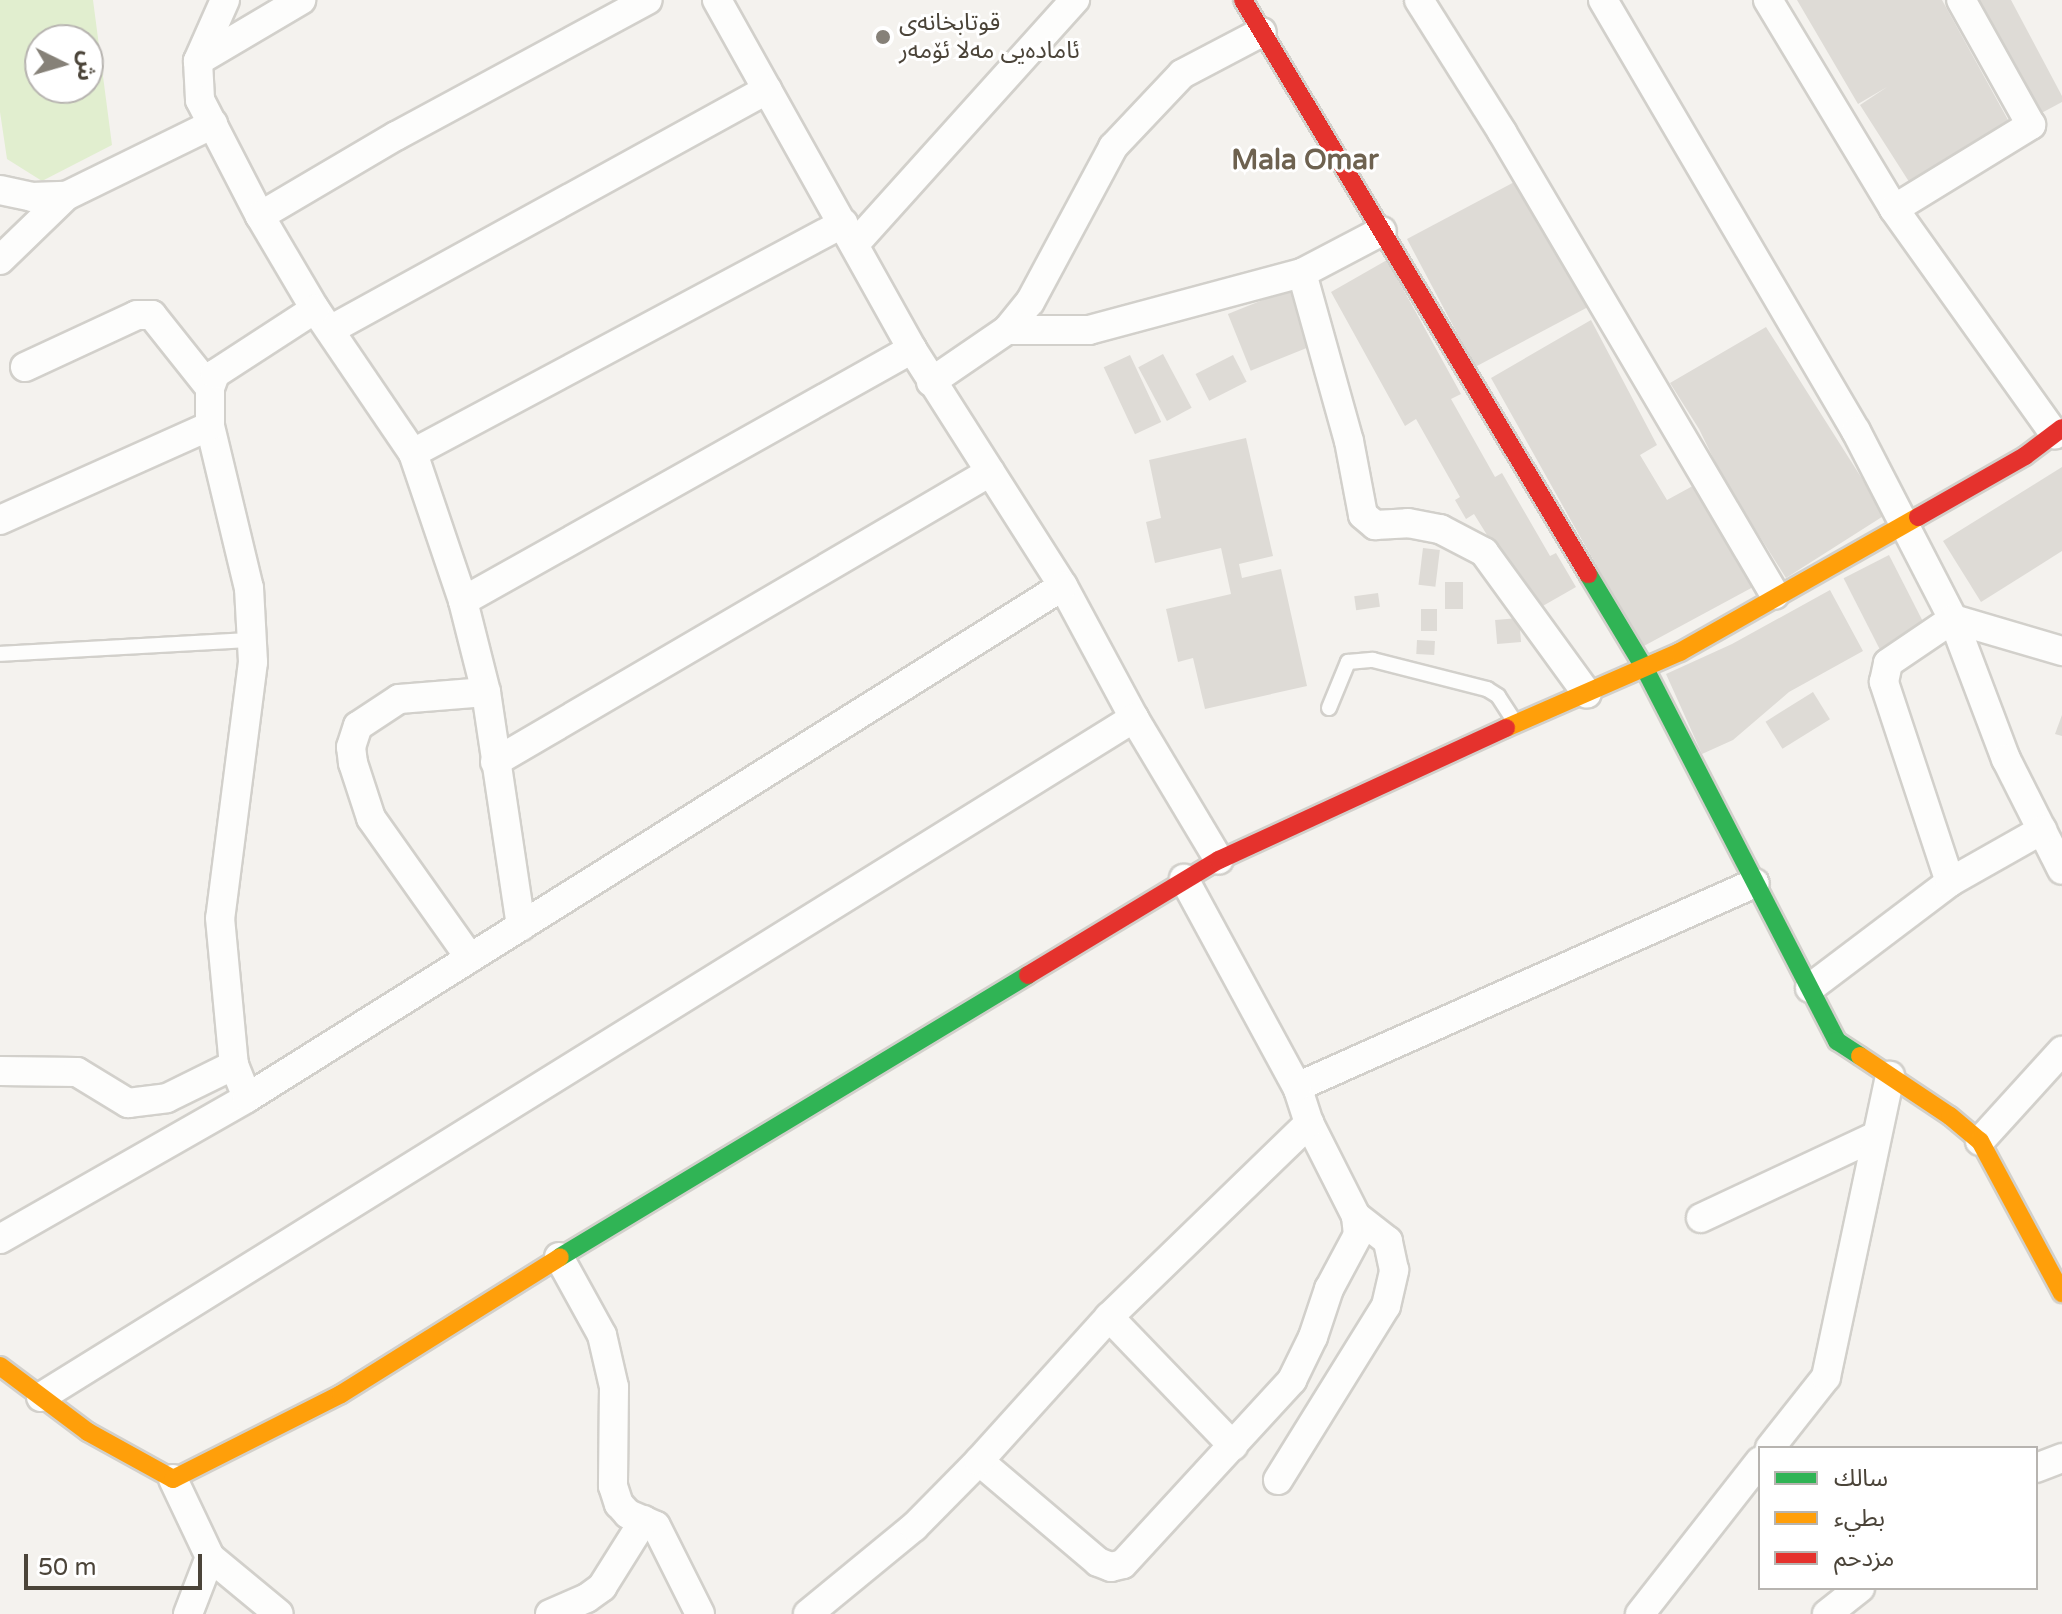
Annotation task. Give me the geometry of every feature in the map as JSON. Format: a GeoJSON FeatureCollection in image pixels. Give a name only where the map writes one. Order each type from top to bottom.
{"type":"FeatureCollection","features":[{"type":"Feature","properties":{"kind":"street"},"geometry":{"type":"LineString","coordinates":[[225,0],[198,61],[200,100],[260,216],[322,319],[413,453],[463,601],[486,692],[521,926]]}},
{"type":"Feature","properties":{"kind":"street"},"geometry":{"type":"LineString","coordinates":[[198,61],[301,0]]}},
{"type":"Feature","properties":{"kind":"street"},"geometry":{"type":"LineString","coordinates":[[260,216],[396,136],[648,0]]}},
{"type":"Feature","properties":{"kind":"street"},"geometry":{"type":"LineString","coordinates":[[717,0],[931,382],[1063,586],[1134,718],[1219,860]]}},
{"type":"Feature","properties":{"kind":"street"},"geometry":{"type":"LineString","coordinates":[[413,453],[849,234],[1075,0]]}},
{"type":"Feature","properties":{"kind":"street"},"geometry":{"type":"LineString","coordinates":[[1243,0],[1645,669],[1837,1041],[1980,1141],[2062,1293]]}},
{"type":"Feature","properties":{"kind":"street"},"geometry":{"type":"LineString","coordinates":[[1419,0],[1510,146],[1775,595]]}},
{"type":"Feature","properties":{"kind":"street"},"geometry":{"type":"LineString","coordinates":[[1603,0],[1856,431],[1953,619],[2006,759],[2062,870]]}},
{"type":"Feature","properties":{"kind":"street"},"geometry":{"type":"LineString","coordinates":[[173,1479],[341,1394],[559,1257],[1184,879],[1219,860],[1516,724],[1645,669],[2025,456],[2058,432],[1894,209],[1768,0]]}},
{"type":"Feature","properties":{"kind":"street"},"geometry":{"type":"LineString","coordinates":[[1894,209],[2031,125],[1961,0]]}},
{"type":"Feature","properties":{"kind":"street"},"geometry":{"type":"LineString","coordinates":[[931,382],[1007,330],[1030,302],[1113,147],[1182,74],[1262,32]]}},
{"type":"Feature","properties":{"kind":"street"},"geometry":{"type":"LineString","coordinates":[[247,1098],[234,1065],[220,918],[253,662],[249,588],[210,426],[210,388],[215,374],[767,90]]}},
{"type":"Feature","properties":{"kind":"street"},"geometry":{"type":"LineString","coordinates":[[0,260],[66,196],[213,124]]}},
{"type":"Feature","properties":{"kind":"street"},"geometry":{"type":"LineString","coordinates":[[0,190],[32,197],[66,196]]}},
{"type":"Feature","properties":{"kind":"street"},"geometry":{"type":"LineString","coordinates":[[1007,330],[1089,330],[1302,273],[1382,231]]}},
{"type":"Feature","properties":{"kind":"street"},"geometry":{"type":"LineString","coordinates":[[1302,273],[1349,441],[1363,515],[1375,525],[1408,523],[1440,529],[1484,552],[1587,694]]}},
{"type":"Feature","properties":{"kind":"street"},"geometry":{"type":"LineString","coordinates":[[25,367],[137,315],[152,315],[210,388]]}},
{"type":"Feature","properties":{"kind":"street"},"geometry":{"type":"LineString","coordinates":[[463,601],[912,349]]}},
{"type":"Feature","properties":{"kind":"street"},"geometry":{"type":"LineString","coordinates":[[0,520],[210,426]]}},
{"type":"Feature","properties":{"kind":"street"},"geometry":{"type":"LineString","coordinates":[[495,762],[990,472]]}},
{"type":"Feature","properties":{"kind":"street"},"geometry":{"type":"LineString","coordinates":[[0,1239],[247,1098],[1063,586]]}},
{"type":"Feature","properties":{"kind":"street"},"geometry":{"type":"LineString","coordinates":[[1953,619],[2062,651]]}},
{"type":"Feature","properties":{"kind":"street"},"geometry":{"type":"LineString","coordinates":[[1950,882],[1884,682],[1884,672],[1888,663],[1953,619]]}},
{"type":"Feature","properties":{"kind":"street"},"geometry":{"type":"LineString","coordinates":[[470,958],[371,818],[353,763],[351,747],[358,726],[399,699],[486,692]]}},
{"type":"Feature","properties":{"kind":"street"},"geometry":{"type":"LineString","coordinates":[[41,1397],[1134,718]]}},
{"type":"Feature","properties":{"kind":"street"},"geometry":{"type":"LineString","coordinates":[[1810,988],[1950,882],[2042,830]]}},
{"type":"Feature","properties":{"kind":"street"},"geometry":{"type":"LineString","coordinates":[[979,1461],[1098,1562],[1111,1567],[1123,1564],[1292,1380],[1313,1337],[1329,1289],[1358,1235],[1356,1216],[1309,1123],[1297,1087],[1184,879]]}},
{"type":"Feature","properties":{"kind":"street"},"geometry":{"type":"LineString","coordinates":[[1297,1087],[1755,883]]}},
{"type":"Feature","properties":{"kind":"street"},"geometry":{"type":"LineString","coordinates":[[1980,1141],[2062,1051]]}},
{"type":"Feature","properties":{"kind":"street"},"geometry":{"type":"LineString","coordinates":[[0,1071],[77,1072],[128,1103],[167,1098],[234,1065]]}},
{"type":"Feature","properties":{"kind":"street"},"geometry":{"type":"LineString","coordinates":[[1772,1446],[1826,1377],[1890,1076]]}},
{"type":"Feature","properties":{"kind":"street"},"geometry":{"type":"LineString","coordinates":[[808,1614],[914,1527],[979,1461],[1109,1317],[1309,1123]]}},
{"type":"Feature","properties":{"kind":"street"},"geometry":{"type":"LineString","coordinates":[[1701,1218],[1876,1136]]}},
{"type":"Feature","properties":{"kind":"street"},"geometry":{"type":"LineString","coordinates":[[1278,1480],[1386,1306],[1394,1270],[1388,1241],[1356,1216]]}},
{"type":"Feature","properties":{"kind":"street"},"geometry":{"type":"LineString","coordinates":[[559,1257],[602,1335],[611,1374],[613,1486],[619,1504],[628,1514],[656,1526],[700,1614]]}},
{"type":"Feature","properties":{"kind":"street"},"geometry":{"type":"LineString","coordinates":[[1109,1317],[1233,1446]]}},
{"type":"Feature","properties":{"kind":"street"},"geometry":{"type":"LineString","coordinates":[[0,1366],[88,1432],[173,1479],[210,1557],[279,1614]]}},
{"type":"Feature","properties":{"kind":"street"},"geometry":{"type":"LineString","coordinates":[[2038,1467],[2062,1458]]}},
{"type":"Feature","properties":{"kind":"street"},"geometry":{"type":"LineString","coordinates":[[1640,1614],[1758,1464]]}},
{"type":"Feature","properties":{"kind":"street"},"geometry":{"type":"LineString","coordinates":[[550,1614],[587,1598],[602,1587],[644,1520]]}},
{"type":"Feature","properties":{"kind":"street"},"geometry":{"type":"LineString","coordinates":[[188,1614],[210,1557]]}},
{"type":"Feature","properties":{"kind":"street"},"geometry":{"type":"LineString","coordinates":[[1827,1614],[1857,1590]]}},
{"type":"Feature","properties":{"kind":"lane"},"geometry":{"type":"LineString","coordinates":[[0,654],[251,640]]}},
{"type":"Feature","properties":{"kind":"lane"},"geometry":{"type":"LineString","coordinates":[[1329,708],[1348,662],[1373,660],[1487,689],[1498,696],[1516,724]]}},
{"type":"Feature","properties":{"kind":"green space"},"geometry":{"type":"Polygon","coordinates":[[[0,0],[93,0],[96,24],[24,24],[24,104],[104,104],[104,84],[112,145],[42,181],[7,159],[0,112],[0,0]]]}},
{"type":"Feature","properties":{"kind":"building"},"geometry":{"type":"Polygon","coordinates":[[[1797,0],[1942,0],[2013,129],[1913,188],[1860,105],[1887,87],[1858,104],[1797,0]]]}},
{"type":"Feature","properties":{"kind":"building"},"geometry":{"type":"Polygon","coordinates":[[[1972,0],[2011,0],[2062,96],[2062,102],[2034,117],[1972,0]]]}},
{"type":"Feature","properties":{"kind":"building"},"geometry":{"type":"Polygon","coordinates":[[[1520,179],[1588,307],[1475,367],[1407,239],[1520,179]]]}},
{"type":"Feature","properties":{"kind":"building"},"geometry":{"type":"Polygon","coordinates":[[[1387,260],[1461,394],[1451,399],[1495,477],[1502,473],[1550,556],[1556,553],[1576,587],[1534,611],[1474,514],[1466,519],[1455,500],[1460,497],[1416,419],[1405,426],[1331,292],[1387,260]]]}},
{"type":"Feature","properties":{"kind":"building"},"geometry":{"type":"Polygon","coordinates":[[[1290,289],[1313,346],[1251,371],[1228,314],[1290,289]]]}},
{"type":"Feature","properties":{"kind":"building"},"geometry":{"type":"Polygon","coordinates":[[[1591,320],[1657,445],[1640,455],[1667,500],[1700,482],[1755,586],[1642,647],[1491,378],[1591,320]]]}},
{"type":"Feature","properties":{"kind":"building"},"geometry":{"type":"Polygon","coordinates":[[[1766,327],[1885,515],[1786,578],[1724,480],[1699,429],[1670,383],[1766,327]]]}},
{"type":"Feature","properties":{"kind":"building"},"geometry":{"type":"Polygon","coordinates":[[[1163,354],[1192,408],[1167,421],[1138,367],[1163,354]]]}},
{"type":"Feature","properties":{"kind":"building"},"geometry":{"type":"Polygon","coordinates":[[[1130,355],[1161,422],[1135,434],[1104,367],[1130,355]]]}},
{"type":"Feature","properties":{"kind":"building"},"geometry":{"type":"Polygon","coordinates":[[[1233,355],[1247,382],[1209,401],[1196,374],[1233,355]]]}},
{"type":"Feature","properties":{"kind":"building"},"geometry":{"type":"Polygon","coordinates":[[[1246,438],[1273,556],[1239,564],[1242,578],[1281,569],[1307,686],[1205,709],[1193,658],[1178,662],[1166,609],[1231,594],[1221,548],[1155,563],[1146,522],[1161,518],[1149,460],[1246,438]]]}},
{"type":"Feature","properties":{"kind":"building"},"geometry":{"type":"Polygon","coordinates":[[[2062,467],[2062,551],[1981,602],[1943,541],[2062,467]]]}},
{"type":"Feature","properties":{"kind":"building"},"geometry":{"type":"Polygon","coordinates":[[[1423,548],[1440,550],[1435,587],[1418,585],[1423,548]]]}},
{"type":"Feature","properties":{"kind":"building"},"geometry":{"type":"Polygon","coordinates":[[[1889,555],[1926,628],[1881,651],[1844,578],[1889,555]]]}},
{"type":"Feature","properties":{"kind":"building"},"geometry":{"type":"Polygon","coordinates":[[[1445,582],[1463,582],[1463,609],[1445,609],[1445,582]]]}},
{"type":"Feature","properties":{"kind":"building"},"geometry":{"type":"Polygon","coordinates":[[[1830,590],[1863,651],[1789,692],[1733,740],[1702,754],[1666,674],[1732,644],[1830,590]]]}},
{"type":"Feature","properties":{"kind":"building"},"geometry":{"type":"Polygon","coordinates":[[[1378,593],[1380,607],[1356,610],[1354,596],[1378,593]]]}},
{"type":"Feature","properties":{"kind":"building"},"geometry":{"type":"Polygon","coordinates":[[[1421,609],[1437,609],[1437,631],[1421,631],[1421,609]]]}},
{"type":"Feature","properties":{"kind":"building"},"geometry":{"type":"Polygon","coordinates":[[[1519,618],[1521,642],[1497,644],[1495,620],[1519,618]]]}},
{"type":"Feature","properties":{"kind":"building"},"geometry":{"type":"Polygon","coordinates":[[[1417,640],[1435,641],[1434,655],[1416,654],[1417,640]]]}},
{"type":"Feature","properties":{"kind":"building"},"geometry":{"type":"Polygon","coordinates":[[[1813,692],[1830,719],[1782,749],[1766,722],[1813,692]]]}},
{"type":"Feature","properties":{"kind":"building"},"geometry":{"type":"Polygon","coordinates":[[[2062,715],[2062,736],[2055,734],[2062,715]]]}},
{"type":"Feature","properties":{"kind":"traffic: fast"},"geometry":{"type":"LineString","coordinates":[[1588,574],[1645,669],[1837,1041],[1860,1056]]}},
{"type":"Feature","properties":{"kind":"traffic: fast"},"geometry":{"type":"LineString","coordinates":[[560,1257],[1028,975]]}},
{"type":"Feature","properties":{"kind":"traffic: slow"},"geometry":{"type":"LineString","coordinates":[[1506,728],[1680,652],[1918,517]]}},
{"type":"Feature","properties":{"kind":"traffic: slow"},"geometry":{"type":"LineString","coordinates":[[1860,1056],[1950,1116],[1980,1141],[2062,1293]]}},
{"type":"Feature","properties":{"kind":"traffic: slow"},"geometry":{"type":"LineString","coordinates":[[0,1366],[88,1432],[173,1479],[341,1394],[560,1257]]}},
{"type":"Feature","properties":{"kind":"traffic: jam"},"geometry":{"type":"LineString","coordinates":[[1243,0],[1588,574]]}},
{"type":"Feature","properties":{"kind":"traffic: jam"},"geometry":{"type":"LineString","coordinates":[[1918,517],[2025,456],[2062,428]]}},
{"type":"Feature","properties":{"kind":"traffic: jam"},"geometry":{"type":"LineString","coordinates":[[1028,975],[1219,860],[1506,728]]}},
{"type":"Feature","properties":{"kind":"place","name":"قوتابخانەی ئامادەیی مەلا ئۆمەر"},"geometry":{"type":"Point","coordinates":[883,37]}},
{"type":"Feature","properties":{"kind":"district","name":"Mala Omar"},"geometry":{"type":"Point","coordinates":[1305,160]}}]}
